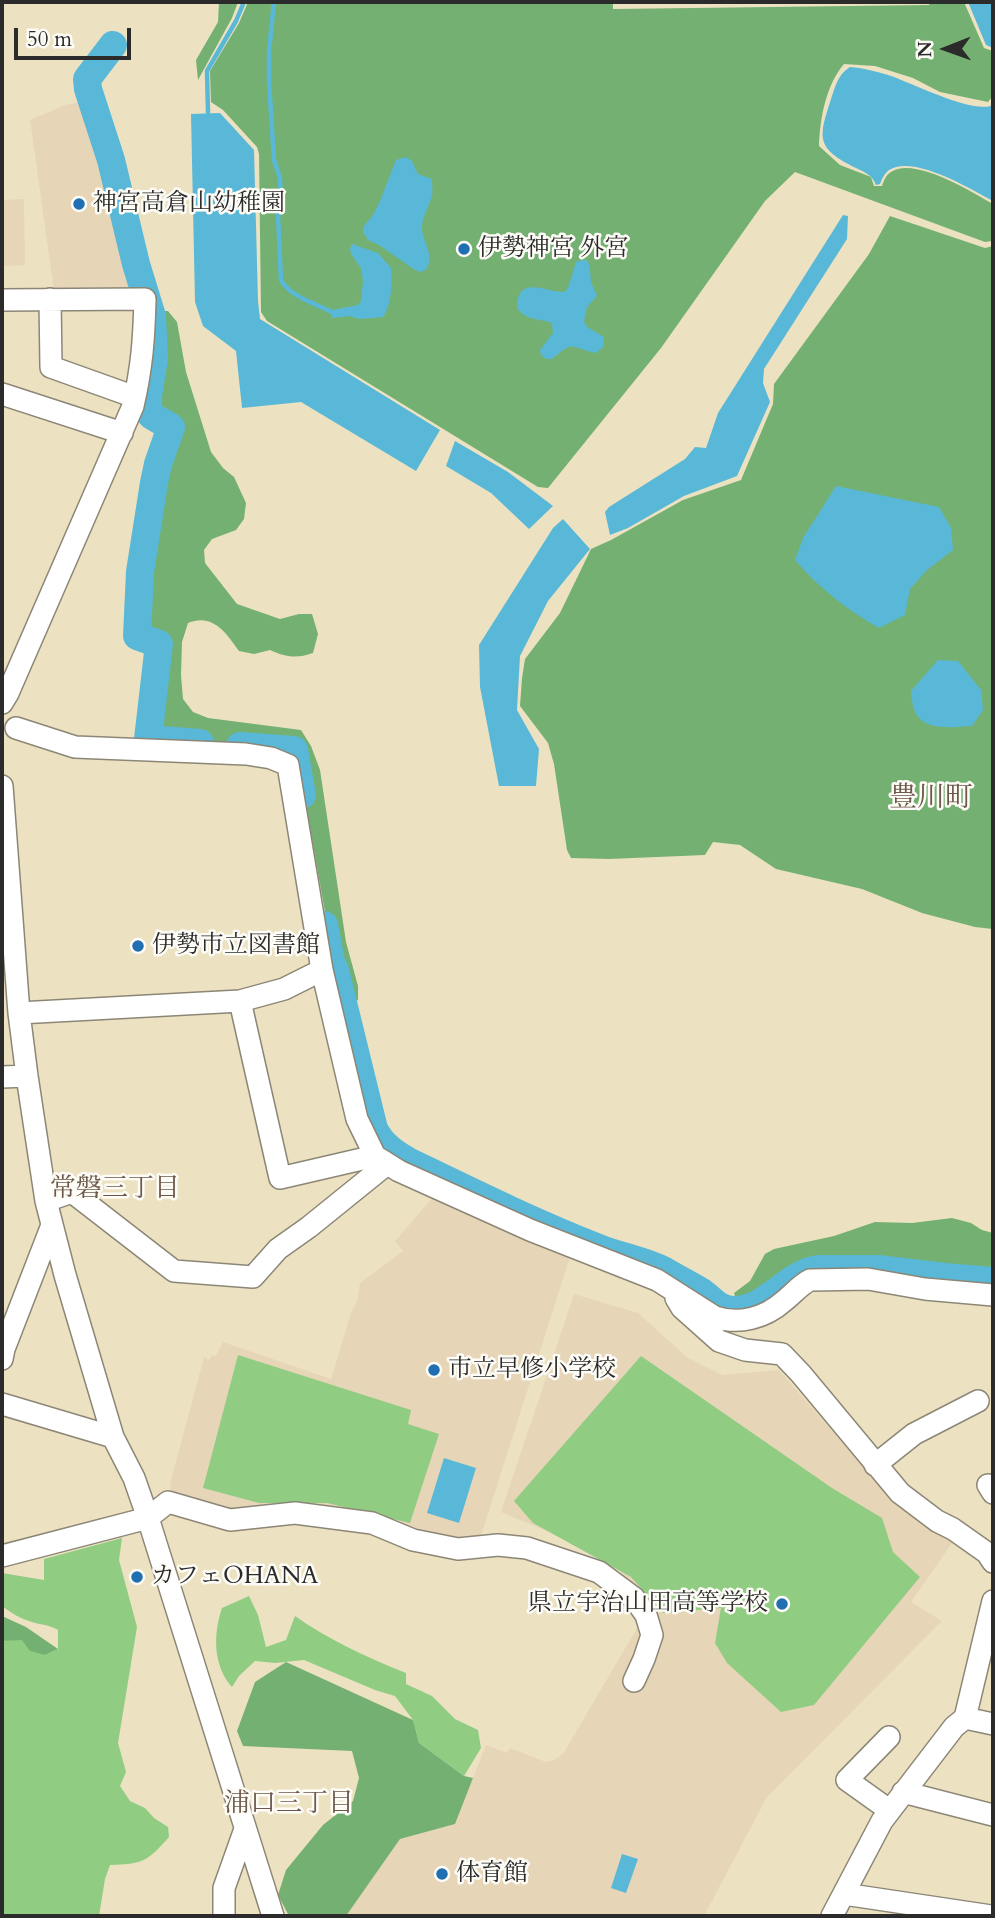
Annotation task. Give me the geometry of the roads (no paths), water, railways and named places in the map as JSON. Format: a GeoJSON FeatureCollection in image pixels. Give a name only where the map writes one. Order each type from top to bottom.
{"type":"FeatureCollection","features":[{"type":"Feature","properties":{"kind":"street"},"geometry":{"type":"LineString","coordinates":[[50,299],[51,367],[135,397]]}},
{"type":"Feature","properties":{"kind":"street"},"geometry":{"type":"LineString","coordinates":[[2,300],[145,299],[144,343],[135,397],[122,433],[2,703]]}},
{"type":"Feature","properties":{"kind":"street"},"geometry":{"type":"LineString","coordinates":[[2,394],[122,433]]}},
{"type":"Feature","properties":{"kind":"street"},"geometry":{"type":"LineString","coordinates":[[16,728],[75,747],[246,754],[271,758],[288,765],[322,970],[357,1119],[381,1160],[411,1177],[530,1230],[657,1280],[715,1317],[737,1321],[758,1317],[770,1312],[810,1280],[868,1279],[925,1289],[993,1295]]}},
{"type":"Feature","properties":{"kind":"street"},"geometry":{"type":"LineString","coordinates":[[2,794],[19,1013],[52,1225],[113,1437],[134,1478],[148,1518],[273,1916]]}},
{"type":"Feature","properties":{"kind":"street"},"geometry":{"type":"LineString","coordinates":[[19,1013],[240,1002],[284,989],[322,970]]}},
{"type":"Feature","properties":{"kind":"street"},"geometry":{"type":"LineString","coordinates":[[240,1002],[280,1178],[381,1160]]}},
{"type":"Feature","properties":{"kind":"street"},"geometry":{"type":"LineString","coordinates":[[2,1077],[27,1076]]}},
{"type":"Feature","properties":{"kind":"street"},"geometry":{"type":"LineString","coordinates":[[46,1200],[72,1192],[174,1270],[253,1277],[278,1248],[309,1227],[381,1160]]}},
{"type":"Feature","properties":{"kind":"street"},"geometry":{"type":"LineString","coordinates":[[2,1359],[52,1225]]}},
{"type":"Feature","properties":{"kind":"street"},"geometry":{"type":"LineString","coordinates":[[670,1287],[682,1308],[719,1340],[746,1350],[782,1354],[900,1493],[986,1553],[993,1561]]}},
{"type":"Feature","properties":{"kind":"street"},"geometry":{"type":"LineString","coordinates":[[875,1465],[914,1434],[978,1401]]}},
{"type":"Feature","properties":{"kind":"street"},"geometry":{"type":"LineString","coordinates":[[2,1404],[113,1437]]}},
{"type":"Feature","properties":{"kind":"street"},"geometry":{"type":"LineString","coordinates":[[2,1556],[148,1518],[168,1502],[229,1520],[295,1513],[372,1523],[413,1540],[458,1549],[498,1545],[527,1548],[599,1572],[634,1598],[646,1615],[652,1634],[645,1659],[634,1682]]}},
{"type":"Feature","properties":{"kind":"street"},"geometry":{"type":"LineString","coordinates":[[856,1902],[889,1810],[954,1727],[965,1718],[993,1601]]}},
{"type":"Feature","properties":{"kind":"street"},"geometry":{"type":"LineString","coordinates":[[965,1718],[993,1724]]}},
{"type":"Feature","properties":{"kind":"street"},"geometry":{"type":"LineString","coordinates":[[889,1737],[847,1780],[889,1810]]}},
{"type":"Feature","properties":{"kind":"street"},"geometry":{"type":"LineString","coordinates":[[903,1792],[993,1815]]}},
{"type":"Feature","properties":{"kind":"street"},"geometry":{"type":"LineString","coordinates":[[224,1916],[224,1888],[245,1829]]}},
{"type":"Feature","properties":{"kind":"street"},"geometry":{"type":"LineString","coordinates":[[832,1916],[856,1902],[917,1911],[991,1916]]}},
{"type":"Feature","properties":{"kind":"water"},"geometry":{"type":"Polygon","coordinates":[[[968,2],[993,2],[993,48],[986,45],[968,2]]]}},
{"type":"Feature","properties":{"kind":"water"},"geometry":{"type":"Polygon","coordinates":[[[850,67],[888,75],[972,106],[993,105],[993,201],[942,175],[912,166],[899,166],[889,170],[880,184],[876,185],[868,175],[833,154],[824,141],[824,124],[838,81],[850,67]]]}},
{"type":"Feature","properties":{"kind":"water"},"geometry":{"type":"Polygon","coordinates":[[[220,113],[254,150],[260,319],[440,430],[416,471],[301,402],[242,408],[236,351],[203,326],[195,302],[191,114],[220,113]]]}},
{"type":"Feature","properties":{"kind":"water"},"geometry":{"type":"Polygon","coordinates":[[[406,157],[412,161],[418,174],[432,179],[432,196],[422,226],[429,263],[427,269],[421,272],[368,240],[363,232],[363,227],[380,201],[396,160],[406,157]]]}},
{"type":"Feature","properties":{"kind":"water"},"geometry":{"type":"Polygon","coordinates":[[[843,215],[848,216],[847,239],[764,369],[763,383],[770,402],[737,476],[684,496],[628,528],[610,535],[605,512],[609,507],[685,459],[695,447],[706,448],[718,413],[843,215]]]}},
{"type":"Feature","properties":{"kind":"water"},"geometry":{"type":"Polygon","coordinates":[[[352,244],[378,253],[391,268],[390,300],[383,317],[360,319],[331,316],[332,310],[358,305],[361,301],[361,268],[351,254],[352,244]]]}},
{"type":"Feature","properties":{"kind":"water"},"geometry":{"type":"Polygon","coordinates":[[[587,260],[597,296],[587,307],[584,321],[587,327],[604,337],[603,347],[596,353],[569,347],[552,359],[546,359],[540,350],[553,333],[552,323],[521,312],[517,308],[518,297],[522,291],[534,287],[564,292],[568,288],[576,262],[587,260]]]}},
{"type":"Feature","properties":{"kind":"water"},"geometry":{"type":"Polygon","coordinates":[[[455,441],[508,472],[553,506],[529,529],[491,493],[446,466],[455,441]]]}},
{"type":"Feature","properties":{"kind":"water"},"geometry":{"type":"Polygon","coordinates":[[[836,486],[939,507],[951,528],[953,550],[927,570],[910,589],[905,615],[879,628],[834,598],[795,560],[803,538],[836,486]]]}},
{"type":"Feature","properties":{"kind":"water"},"geometry":{"type":"Polygon","coordinates":[[[563,519],[590,549],[548,601],[520,656],[517,710],[539,749],[536,786],[499,786],[480,687],[479,645],[553,528],[563,519]]]}},
{"type":"Feature","properties":{"kind":"water"},"geometry":{"type":"Polygon","coordinates":[[[938,660],[958,661],[981,690],[983,710],[972,726],[930,725],[923,722],[913,707],[911,691],[938,660]]]}},
{"type":"Feature","properties":{"kind":"water"},"geometry":{"type":"Polygon","coordinates":[[[444,1458],[476,1468],[459,1523],[427,1513],[444,1458]]]}},
{"type":"Feature","properties":{"kind":"water"},"geometry":{"type":"Polygon","coordinates":[[[622,1854],[638,1859],[626,1893],[611,1888],[622,1854]]]}},
{"type":"Feature","properties":{"kind":"waterway"},"geometry":{"type":"LineString","coordinates":[[208,113],[207,71],[244,2]]}},
{"type":"Feature","properties":{"kind":"waterway"},"geometry":{"type":"LineString","coordinates":[[274,2],[269,81],[274,160],[280,178],[281,201],[278,216],[281,280],[296,295],[332,312]]}},
{"type":"Feature","properties":{"kind":"waterway"},"geometry":{"type":"LineString","coordinates":[[113,45],[87,79],[88,89],[111,160],[136,264],[152,316],[154,358],[148,411],[171,427],[158,464],[140,572],[137,636],[159,644],[148,739],[200,743]]}},
{"type":"Feature","properties":{"kind":"waterway"},"geometry":{"type":"LineString","coordinates":[[240,746],[294,750],[302,795]]}},
{"type":"Feature","properties":{"kind":"waterway"},"geometry":{"type":"LineString","coordinates":[[324,925],[374,1129],[389,1148],[410,1162],[551,1228],[607,1251],[657,1267],[729,1310],[757,1304],[797,1277],[819,1269],[878,1269],[993,1281]]}},
{"type":"Feature","properties":{"kind":"place","name":"神宮高倉山幼稚園"},"geometry":{"type":"Point","coordinates":[79,204]}},
{"type":"Feature","properties":{"kind":"place","name":"伊勢神宮 外宮"},"geometry":{"type":"Point","coordinates":[464,249]}},
{"type":"Feature","properties":{"kind":"place","name":"伊勢市立図書館"},"geometry":{"type":"Point","coordinates":[138,946]}},
{"type":"Feature","properties":{"kind":"place","name":"市立早修小学校"},"geometry":{"type":"Point","coordinates":[434,1370]}},
{"type":"Feature","properties":{"kind":"place","name":"カフェOHANA"},"geometry":{"type":"Point","coordinates":[137,1577]}},
{"type":"Feature","properties":{"kind":"place","name":"県立宇治山田高等学校"},"geometry":{"type":"Point","coordinates":[782,1604]}},
{"type":"Feature","properties":{"kind":"place","name":"体育館"},"geometry":{"type":"Point","coordinates":[442,1874]}},
{"type":"Feature","properties":{"kind":"district","name":"豊川町"},"geometry":{"type":"Point","coordinates":[931,800]}},
{"type":"Feature","properties":{"kind":"district","name":"常磐三丁目"},"geometry":{"type":"Point","coordinates":[115,1190]}},
{"type":"Feature","properties":{"kind":"district","name":"浦口三丁目"},"geometry":{"type":"Point","coordinates":[289,1805]}}]}
